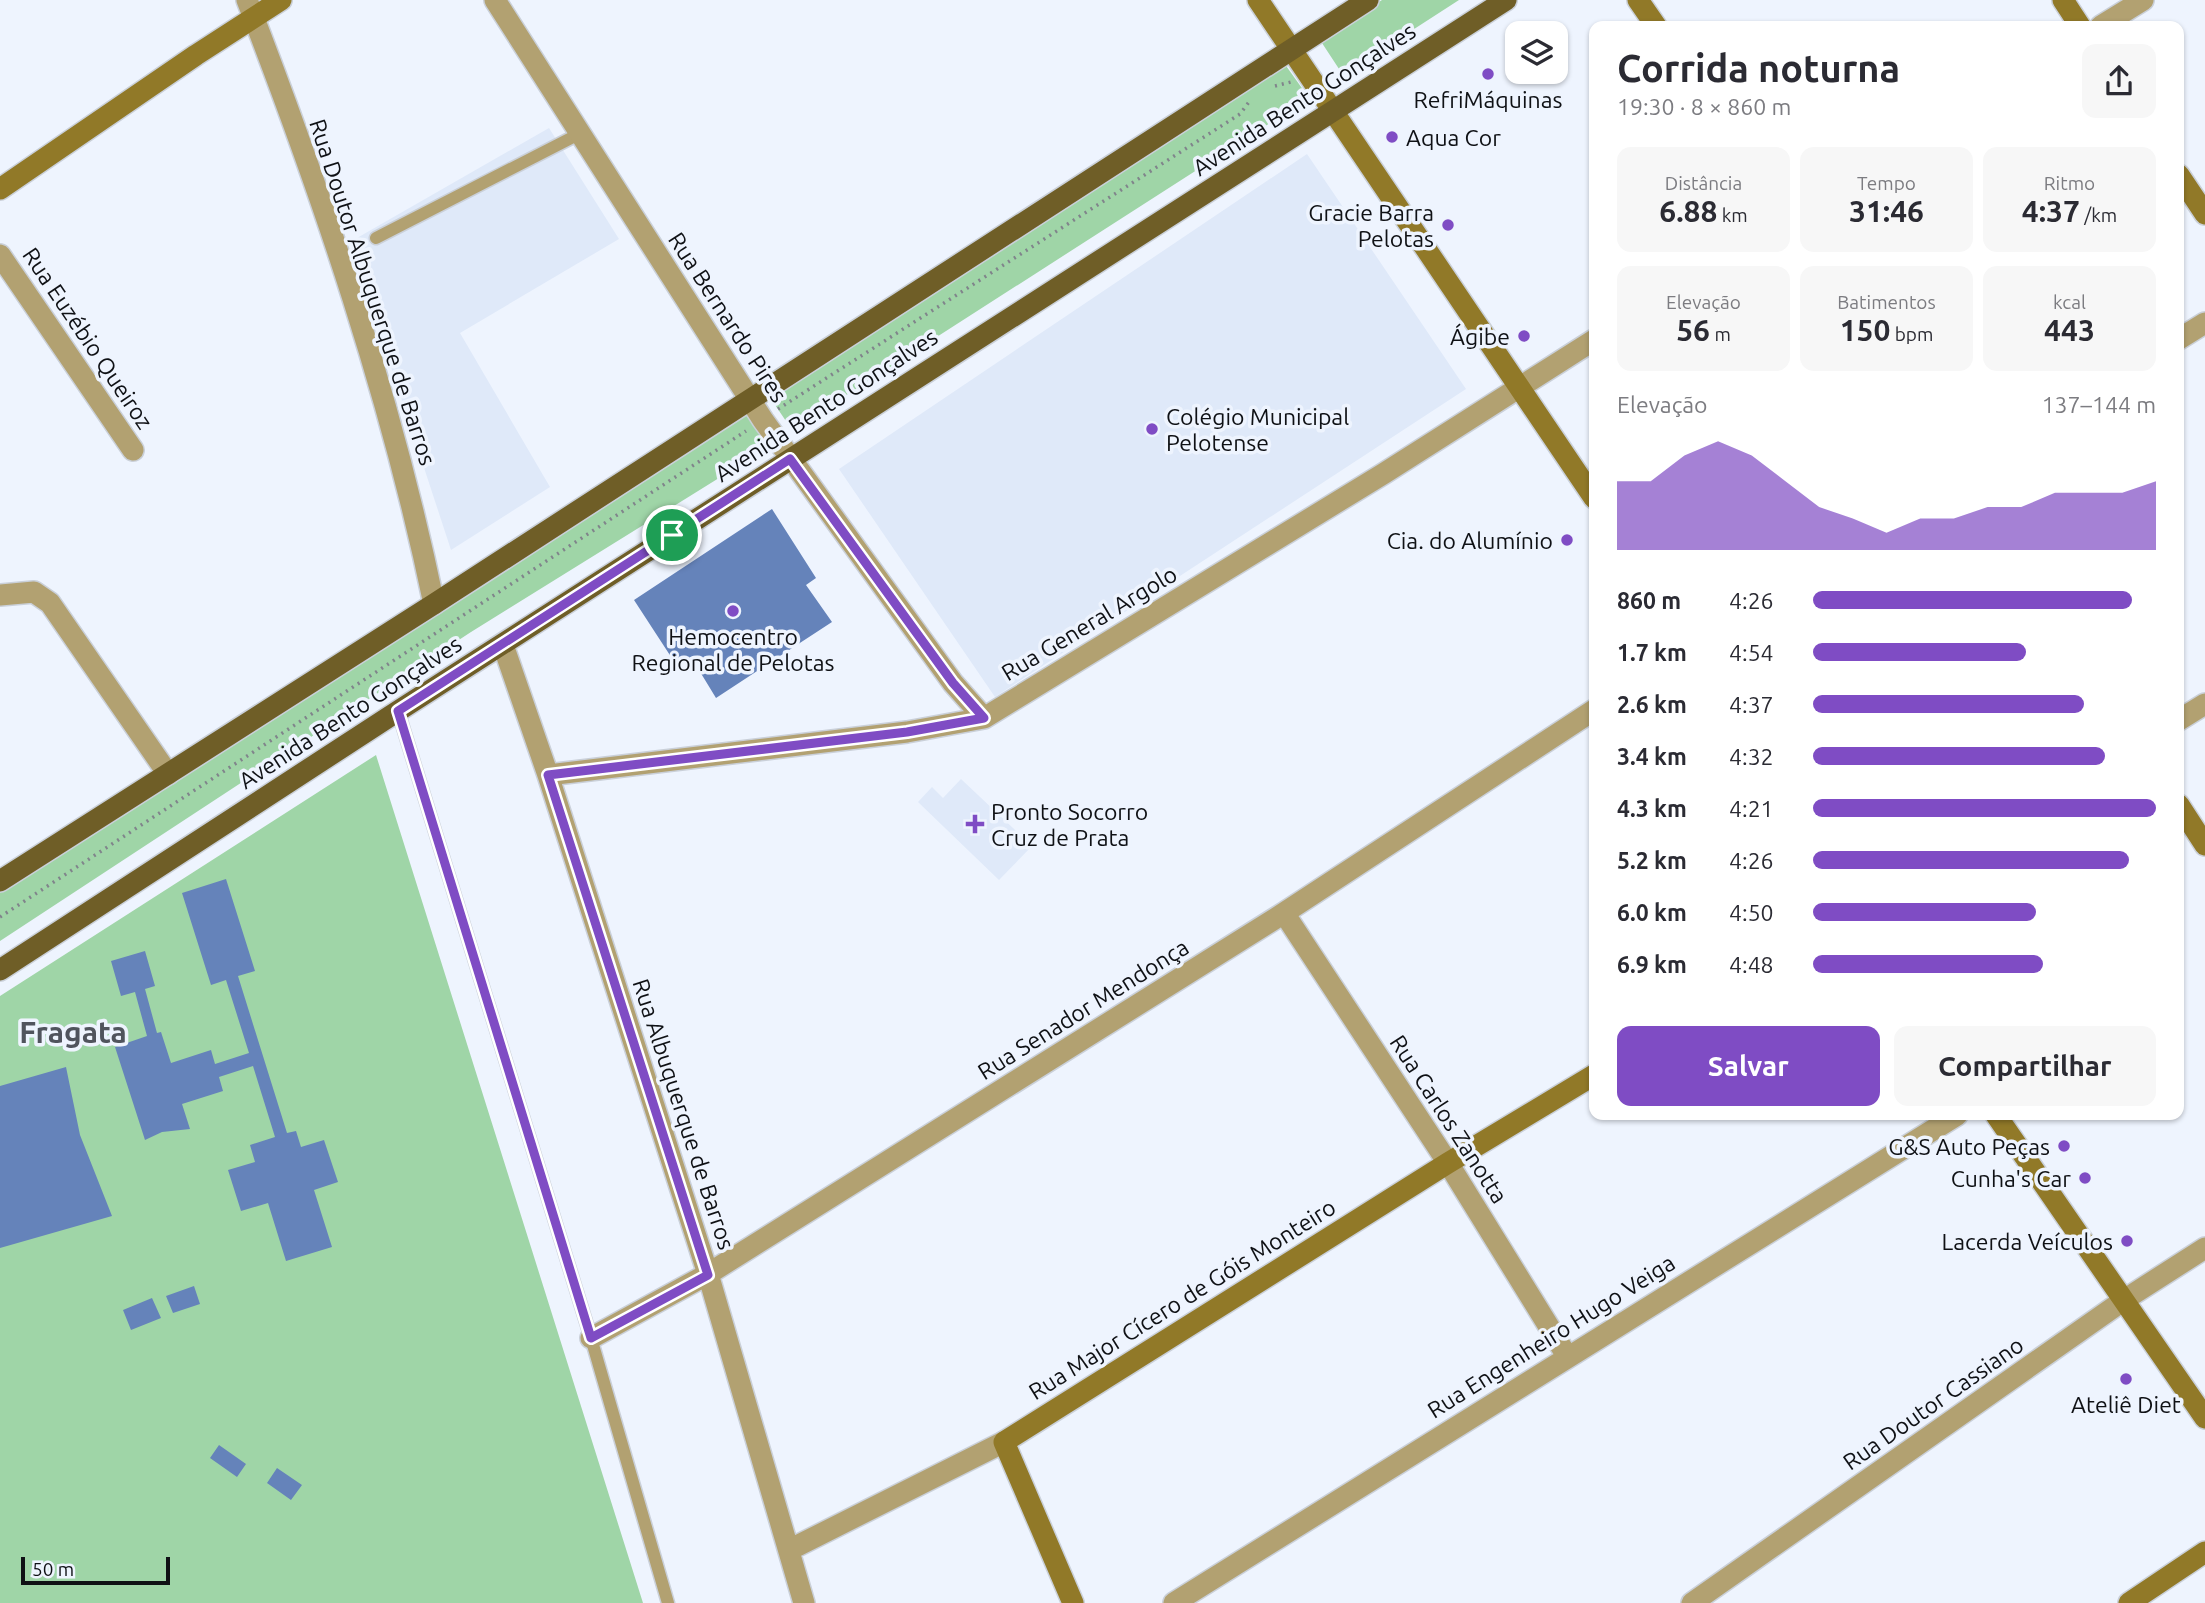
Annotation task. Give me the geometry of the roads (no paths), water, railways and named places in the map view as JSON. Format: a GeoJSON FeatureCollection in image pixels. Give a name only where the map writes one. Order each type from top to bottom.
{"type":"FeatureCollection","features":[{"type":"Feature","properties":{"kind":"main road","name":"Avenida Bento Gonçalves"},"geometry":{"type":"LineString","coordinates":[[0,881],[435,604],[1368,0]]}},
{"type":"Feature","properties":{"kind":"main road","name":"Avenida Bento Gonçalves"},"geometry":{"type":"LineString","coordinates":[[0,970],[398,711],[1506,0]]}},
{"type":"Feature","properties":{"kind":"street"},"geometry":{"type":"LineString","coordinates":[[0,189],[250,9],[281,0]]}},
{"type":"Feature","properties":{"kind":"street","name":"Rua Bernardo Pires"},"geometry":{"type":"LineString","coordinates":[[495,0],[763,420],[953,683],[984,718]]}},
{"type":"Feature","properties":{"kind":"street"},"geometry":{"type":"LineString","coordinates":[[1258,0],[1589,491]]}},
{"type":"Feature","properties":{"kind":"street"},"geometry":{"type":"LineString","coordinates":[[1638,0],[1653,21]]}},
{"type":"Feature","properties":{"kind":"street"},"geometry":{"type":"LineString","coordinates":[[2063,0],[2077,21]]}},
{"type":"Feature","properties":{"kind":"street"},"geometry":{"type":"LineString","coordinates":[[2109,21],[2143,0]]}},
{"type":"Feature","properties":{"kind":"street","name":"Rua Doutor Albuquerque de Barros"},"geometry":{"type":"LineString","coordinates":[[250,9],[309,167],[371,354],[415,513],[435,604]]}},
{"type":"Feature","properties":{"kind":"street"},"geometry":{"type":"LineString","coordinates":[[2184,182],[2205,214]]}},
{"type":"Feature","properties":{"kind":"street","name":"Rua Euzébio Queiroz"},"geometry":{"type":"LineString","coordinates":[[0,255],[133,450]]}},
{"type":"Feature","properties":{"kind":"street"},"geometry":{"type":"LineString","coordinates":[[2184,336],[2205,323]]}},
{"type":"Feature","properties":{"kind":"street","name":"Rua General Argolo"},"geometry":{"type":"LineString","coordinates":[[548,775],[907,732],[984,718],[1383,474],[1589,343]]}},
{"type":"Feature","properties":{"kind":"street"},"geometry":{"type":"LineString","coordinates":[[0,595],[34,592],[50,603],[168,774]]}},
{"type":"Feature","properties":{"kind":"street","name":"Rua Albuquerque de Barros"},"geometry":{"type":"LineString","coordinates":[[503,645],[548,775],[708,1275],[804,1603]]}},
{"type":"Feature","properties":{"kind":"street"},"geometry":{"type":"LineString","coordinates":[[2184,717],[2205,704]]}},
{"type":"Feature","properties":{"kind":"street","name":"Rua Senador Mendonça"},"geometry":{"type":"LineString","coordinates":[[591,1338],[708,1275],[1284,913],[1589,713]]}},
{"type":"Feature","properties":{"kind":"street"},"geometry":{"type":"LineString","coordinates":[[2184,813],[2205,845]]}},
{"type":"Feature","properties":{"kind":"street","name":"Rua Carlos Zanotta"},"geometry":{"type":"LineString","coordinates":[[1284,913],[1448,1163],[1567,1356]]}},
{"type":"Feature","properties":{"kind":"street","name":"Rua Major Cícero de Góis Monteiro"},"geometry":{"type":"LineString","coordinates":[[789,1550],[1004,1442],[1448,1163],[1589,1078]]}},
{"type":"Feature","properties":{"kind":"street","name":"Rua Engenheiro Hugo Veiga"},"geometry":{"type":"LineString","coordinates":[[1174,1603],[1949,1120]]}},
{"type":"Feature","properties":{"kind":"street"},"geometry":{"type":"LineString","coordinates":[[1999,1120],[2205,1418]]}},
{"type":"Feature","properties":{"kind":"street","name":"Rua Doutor Cassiano"},"geometry":{"type":"LineString","coordinates":[[1692,1603],[2124,1300],[2205,1248]]}},
{"type":"Feature","properties":{"kind":"street"},"geometry":{"type":"LineString","coordinates":[[1004,1442],[1073,1603]]}},
{"type":"Feature","properties":{"kind":"street"},"geometry":{"type":"LineString","coordinates":[[2129,1603],[2205,1552]]}},
{"type":"Feature","properties":{"kind":"lane"},"geometry":{"type":"LineString","coordinates":[[376,238],[579,134]]}},
{"type":"Feature","properties":{"kind":"lane"},"geometry":{"type":"LineString","coordinates":[[398,711],[591,1338],[668,1603]]}},
{"type":"Feature","properties":{"kind":"place","name":"RefriMáquinas"},"geometry":{"type":"Point","coordinates":[1488,74]}},
{"type":"Feature","properties":{"kind":"place","name":"Aqua Cor"},"geometry":{"type":"Point","coordinates":[1392,137]}},
{"type":"Feature","properties":{"kind":"place","name":"Gracie Barra Pelotas"},"geometry":{"type":"Point","coordinates":[1448,225]}},
{"type":"Feature","properties":{"kind":"place","name":"Ágibe"},"geometry":{"type":"Point","coordinates":[1524,336]}},
{"type":"Feature","properties":{"kind":"place","name":"Colégio Municipal Pelotense"},"geometry":{"type":"Point","coordinates":[1152,429]}},
{"type":"Feature","properties":{"kind":"place","name":"Cia. do Alumínio"},"geometry":{"type":"Point","coordinates":[1567,540]}},
{"type":"Feature","properties":{"kind":"place","name":"Hemocentro Regional de Pelotas"},"geometry":{"type":"Point","coordinates":[733,611]}},
{"type":"Feature","properties":{"kind":"place","name":"Pronto Socorro Cruz de Prata"},"geometry":{"type":"Point","coordinates":[975,824]}},
{"type":"Feature","properties":{"kind":"place","name":"G&S Auto Peças"},"geometry":{"type":"Point","coordinates":[2064,1146]}},
{"type":"Feature","properties":{"kind":"place","name":"Cunha's Car"},"geometry":{"type":"Point","coordinates":[2085,1178]}},
{"type":"Feature","properties":{"kind":"place","name":"Lacerda Veículos"},"geometry":{"type":"Point","coordinates":[2127,1241]}},
{"type":"Feature","properties":{"kind":"place","name":"Ateliê Diet"},"geometry":{"type":"Point","coordinates":[2126,1379]}},
{"type":"Feature","properties":{"kind":"district","name":"Fragata"},"geometry":{"type":"Point","coordinates":[73,1032]}}]}
